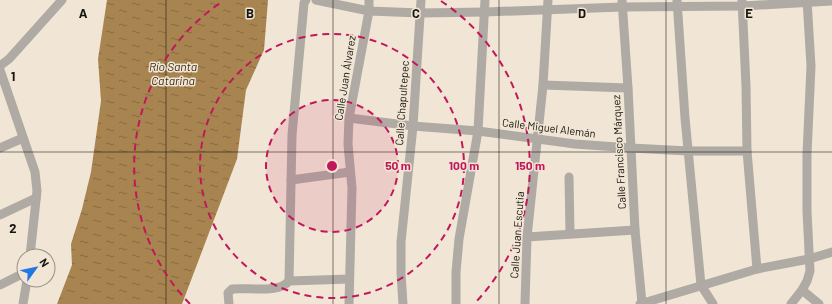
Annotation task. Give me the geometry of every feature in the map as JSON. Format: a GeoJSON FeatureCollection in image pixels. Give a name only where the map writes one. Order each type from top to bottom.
{"type":"FeatureCollection","features":[{"type":"Feature","properties":{"kind":"street"},"geometry":{"type":"LineString","coordinates":[[31,248],[36,198],[35,172],[0,66],[9,60],[62,0]]}},
{"type":"Feature","properties":{"kind":"street"},"geometry":{"type":"LineString","coordinates":[[289,281],[292,136],[304,3],[306,0]]}},
{"type":"Feature","properties":{"kind":"street"},"geometry":{"type":"LineString","coordinates":[[316,0],[369,11],[420,13],[485,12],[548,5],[832,1]]}},
{"type":"Feature","properties":{"kind":"street","name":"Calle Juan Álvarez"},"geometry":{"type":"LineString","coordinates":[[349,304],[352,188],[348,144],[349,118],[369,11],[369,0]]}},
{"type":"Feature","properties":{"kind":"street","name":"Calle Chapultepec"},"geometry":{"type":"LineString","coordinates":[[403,304],[401,273],[402,242],[413,126],[421,0]]}},
{"type":"Feature","properties":{"kind":"street"},"geometry":{"type":"LineString","coordinates":[[456,304],[456,272],[459,239],[478,131],[485,0]]}},
{"type":"Feature","properties":{"kind":"street"},"geometry":{"type":"LineString","coordinates":[[791,304],[802,290],[810,271],[807,211],[807,154],[811,66],[807,1]]}},
{"type":"Feature","properties":{"kind":"street"},"geometry":{"type":"LineString","coordinates":[[742,3],[747,151],[757,269]]}},
{"type":"Feature","properties":{"kind":"street","name":"Calle Francisco Márquez"},"geometry":{"type":"LineString","coordinates":[[622,4],[635,230],[641,304]]}},
{"type":"Feature","properties":{"kind":"street"},"geometry":{"type":"LineString","coordinates":[[677,4],[688,151],[702,285],[713,304]]}},
{"type":"Feature","properties":{"kind":"street","name":"Calle Juan Escutia"},"geometry":{"type":"LineString","coordinates":[[525,304],[527,237],[543,85],[548,5]]}},
{"type":"Feature","properties":{"kind":"street"},"geometry":{"type":"LineString","coordinates":[[543,85],[628,88]]}},
{"type":"Feature","properties":{"kind":"street","name":"Calle Miguel Alemán"},"geometry":{"type":"LineString","coordinates":[[349,118],[413,126],[478,131],[538,140],[631,148],[688,151],[747,151]]}},
{"type":"Feature","properties":{"kind":"street"},"geometry":{"type":"LineString","coordinates":[[0,148],[23,138]]}},
{"type":"Feature","properties":{"kind":"street"},"geometry":{"type":"LineString","coordinates":[[291,180],[350,172]]}},
{"type":"Feature","properties":{"kind":"street"},"geometry":{"type":"LineString","coordinates":[[568,177],[570,233]]}},
{"type":"Feature","properties":{"kind":"street"},"geometry":{"type":"LineString","coordinates":[[0,215],[36,198]]}},
{"type":"Feature","properties":{"kind":"street"},"geometry":{"type":"LineString","coordinates":[[527,237],[570,233],[635,230]]}},
{"type":"Feature","properties":{"kind":"street"},"geometry":{"type":"LineString","coordinates":[[641,304],[757,269],[809,259],[832,252]]}},
{"type":"Feature","properties":{"kind":"street"},"geometry":{"type":"LineString","coordinates":[[0,285],[16,277]]}},
{"type":"Feature","properties":{"kind":"street"},"geometry":{"type":"LineString","coordinates":[[229,304],[228,293],[232,289],[274,288],[286,284],[289,281],[349,279]]}},
{"type":"Feature","properties":{"kind":"street"},"geometry":{"type":"LineString","coordinates":[[22,304],[25,288]]}},
{"type":"Feature","properties":{"kind":"street"},"geometry":{"type":"LineString","coordinates":[[802,290],[819,304]]}},
{"type":"Feature","properties":{"kind":"water","name":"Río Santa Catarina"},"geometry":{"type":"Polygon","coordinates":[[[107,0],[268,0],[264,50],[246,90],[237,159],[182,304],[57,304],[72,265],[71,244],[82,209],[91,172],[101,101],[98,59],[107,0]]]}}]}
